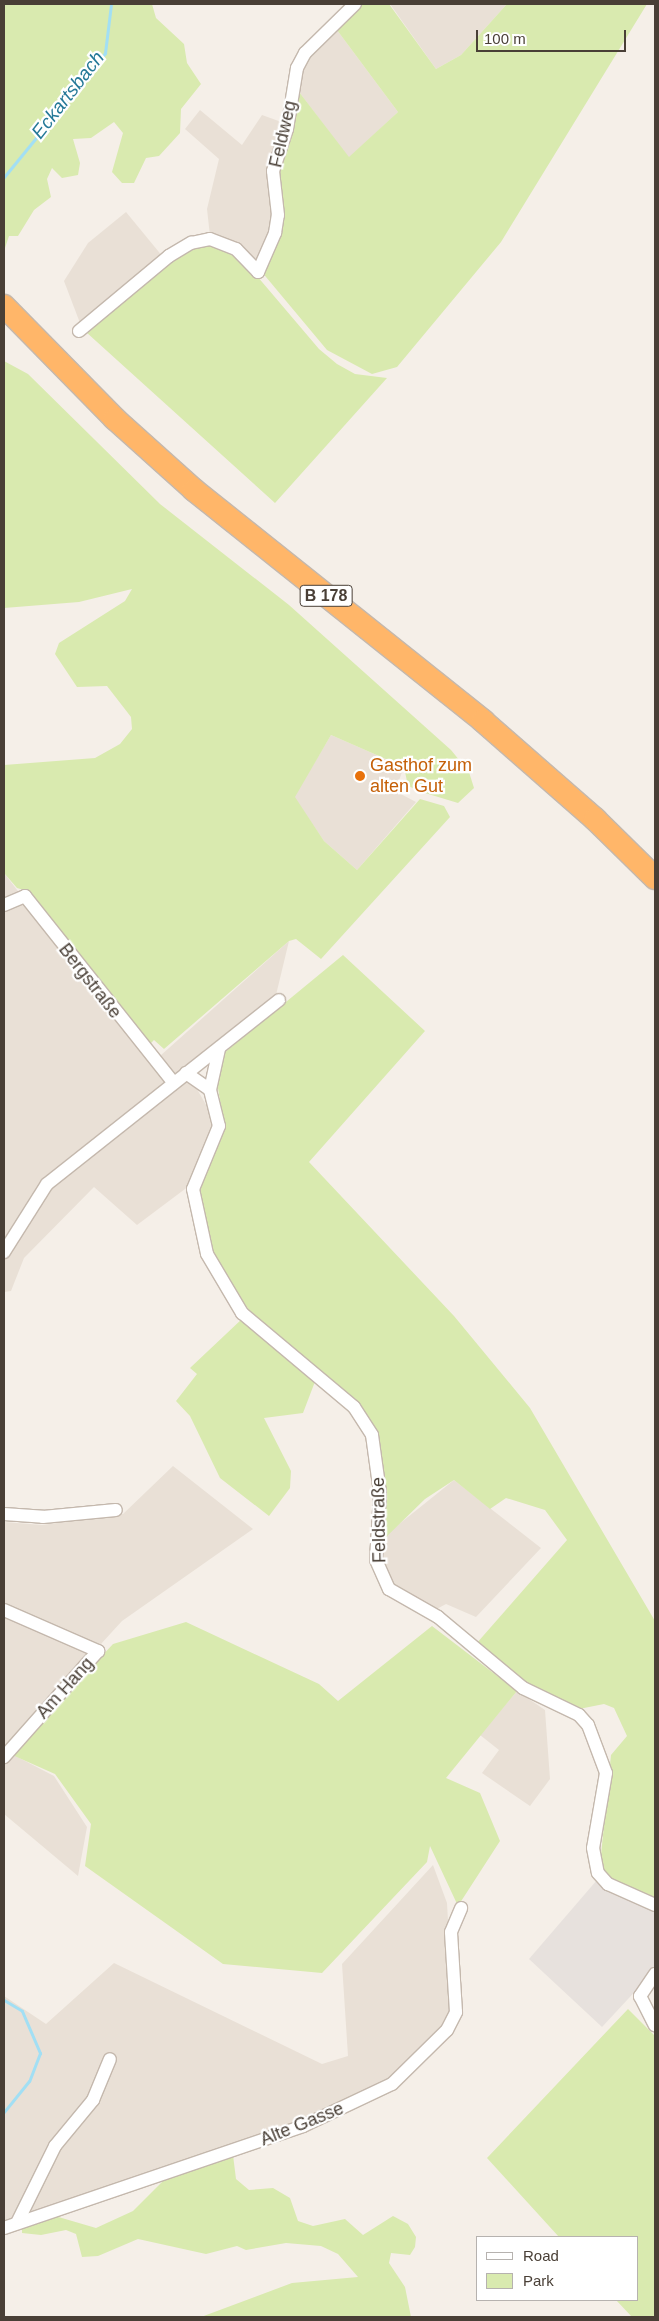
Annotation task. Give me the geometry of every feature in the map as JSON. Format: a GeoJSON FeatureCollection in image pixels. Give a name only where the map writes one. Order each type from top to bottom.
{"type":"FeatureCollection","features":[{"type":"Feature","properties":{"kind":"highway","name":"B 178"},"geometry":{"type":"LineString","coordinates":[[4,306],[95,400],[194,490],[483,721],[595,819],[655,878]]}},
{"type":"Feature","properties":{"kind":"street","name":"Feldweg"},"geometry":{"type":"LineString","coordinates":[[79,331],[161,262],[190,243],[210,239],[236,249],[258,272],[275,233],[278,215],[273,171],[287,129],[297,68],[305,53],[355,4]]}},
{"type":"Feature","properties":{"kind":"street","name":"Bergstraße"},"geometry":{"type":"LineString","coordinates":[[4,905],[25,896],[173,1082]]}},
{"type":"Feature","properties":{"kind":"street"},"geometry":{"type":"LineString","coordinates":[[4,1252],[7,1238],[47,1184],[173,1082],[219,1049],[279,1000]]}},
{"type":"Feature","properties":{"kind":"street","name":"Feldstraße"},"geometry":{"type":"LineString","coordinates":[[219,1049],[210,1090],[219,1126],[192,1189],[207,1254],[242,1313],[354,1407],[372,1435],[379,1470],[376,1553],[382,1578],[389,1589],[438,1617],[523,1688],[579,1715],[588,1726],[606,1773],[593,1848],[598,1873],[608,1884],[655,1905]]}},
{"type":"Feature","properties":{"kind":"street"},"geometry":{"type":"LineString","coordinates":[[186,1073],[210,1090]]}},
{"type":"Feature","properties":{"kind":"street"},"geometry":{"type":"LineString","coordinates":[[4,1514],[43,1518],[116,1510]]}},
{"type":"Feature","properties":{"kind":"street","name":"Am Hang"},"geometry":{"type":"LineString","coordinates":[[4,1610],[98,1651],[4,1758]]}},
{"type":"Feature","properties":{"kind":"street","name":"Alte Gasse"},"geometry":{"type":"LineString","coordinates":[[4,2228],[303,2126],[392,2084],[447,2030],[456,2012],[451,1932],[461,1908]]}},
{"type":"Feature","properties":{"kind":"street"},"geometry":{"type":"LineString","coordinates":[[655,1974],[640,1996],[655,2025]]}},
{"type":"Feature","properties":{"kind":"street"},"geometry":{"type":"LineString","coordinates":[[17,2223],[55,2146],[92,2100],[110,2059]]}},
{"type":"Feature","properties":{"kind":"shaded area"},"geometry":{"type":"Polygon","coordinates":[[[390,4],[507,4],[461,55],[436,69],[390,4]]]}},
{"type":"Feature","properties":{"kind":"shaded area"},"geometry":{"type":"Polygon","coordinates":[[[334,26],[398,112],[349,158],[296,88],[300,69],[334,26]]]}},
{"type":"Feature","properties":{"kind":"shaded area"},"geometry":{"type":"Polygon","coordinates":[[[200,110],[242,145],[262,115],[287,124],[276,215],[257,262],[210,236],[207,209],[219,159],[185,129],[200,110]]]}},
{"type":"Feature","properties":{"kind":"shaded area"},"geometry":{"type":"Polygon","coordinates":[[[126,212],[163,257],[80,323],[64,281],[88,243],[126,212]]]}},
{"type":"Feature","properties":{"kind":"shaded area"},"geometry":{"type":"Polygon","coordinates":[[[331,735],[404,767],[395,791],[416,802],[357,870],[324,841],[294,797],[331,735]]]}},
{"type":"Feature","properties":{"kind":"shaded area"},"geometry":{"type":"Polygon","coordinates":[[[4,873],[151,1064],[289,941],[276,995],[186,1070],[217,1124],[189,1186],[137,1225],[94,1187],[24,1258],[11,1291],[4,1292],[4,873]]]}},
{"type":"Feature","properties":{"kind":"shaded area"},"geometry":{"type":"Polygon","coordinates":[[[173,1466],[253,1529],[122,1621],[4,1750],[4,1522],[42,1525],[123,1514],[173,1466]]]}},
{"type":"Feature","properties":{"kind":"shaded area"},"geometry":{"type":"Polygon","coordinates":[[[454,1480],[541,1548],[476,1617],[446,1604],[433,1611],[405,1598],[384,1577],[378,1541],[454,1480]]]}},
{"type":"Feature","properties":{"kind":"shaded area"},"geometry":{"type":"Polygon","coordinates":[[[517,1691],[545,1710],[550,1779],[530,1806],[482,1773],[499,1750],[480,1735],[517,1691]]]}},
{"type":"Feature","properties":{"kind":"shaded area"},"geometry":{"type":"Polygon","coordinates":[[[4,1750],[54,1776],[87,1827],[78,1876],[4,1814],[4,1750]]]}},
{"type":"Feature","properties":{"kind":"shaded area"},"geometry":{"type":"Polygon","coordinates":[[[433,1865],[447,1903],[453,2011],[446,2028],[389,2079],[299,2122],[4,2226],[4,1996],[46,2024],[114,1963],[322,2064],[348,2056],[342,1964],[433,1865]]]}},
{"type":"Feature","properties":{"kind":"shaded area"},"geometry":{"type":"Polygon","coordinates":[[[597,1880],[655,1908],[655,1970],[602,2027],[529,1959],[597,1880]]]}},
{"type":"Feature","properties":{"kind":"green space"},"geometry":{"type":"Polygon","coordinates":[[[4,4],[152,4],[156,18],[184,44],[187,63],[201,84],[181,109],[180,133],[159,156],[146,158],[134,183],[122,183],[112,172],[123,133],[114,122],[91,138],[73,139],[80,163],[78,175],[62,178],[52,168],[47,179],[51,197],[34,210],[18,236],[9,236],[4,251],[4,4]]]}},
{"type":"Feature","properties":{"kind":"green space"},"geometry":{"type":"Polygon","coordinates":[[[359,4],[389,4],[436,69],[461,55],[507,4],[647,4],[501,242],[397,367],[372,374],[327,350],[261,271],[276,236],[276,178],[296,88],[349,157],[398,112],[334,26],[359,4]]]}},
{"type":"Feature","properties":{"kind":"green space"},"geometry":{"type":"Polygon","coordinates":[[[199,244],[228,248],[246,263],[319,349],[337,364],[355,374],[387,378],[275,503],[86,332],[180,253],[199,244]]]}},
{"type":"Feature","properties":{"kind":"green space"},"geometry":{"type":"Polygon","coordinates":[[[4,361],[28,374],[160,504],[289,605],[451,750],[469,772],[474,788],[458,803],[425,793],[408,786],[404,767],[331,735],[295,797],[324,841],[357,870],[420,799],[444,806],[450,817],[321,959],[296,939],[289,941],[164,1049],[154,1040],[147,1047],[27,891],[17,888],[4,873],[4,765],[95,758],[120,744],[132,729],[131,717],[107,686],[77,687],[55,654],[59,643],[125,601],[132,589],[79,602],[4,608],[4,361]]]}},
{"type":"Feature","properties":{"kind":"green space"},"geometry":{"type":"Polygon","coordinates":[[[343,955],[425,1031],[309,1162],[454,1316],[530,1408],[655,1621],[655,1899],[615,1882],[600,1865],[611,1755],[627,1736],[614,1708],[604,1704],[579,1709],[537,1691],[476,1644],[567,1540],[545,1510],[506,1498],[490,1509],[454,1480],[425,1499],[381,1542],[384,1493],[356,1404],[249,1310],[214,1259],[196,1190],[224,1125],[217,1082],[224,1053],[343,955]]]}},
{"type":"Feature","properties":{"kind":"green space"},"geometry":{"type":"Polygon","coordinates":[[[243,1318],[316,1379],[303,1413],[264,1418],[291,1471],[290,1488],[269,1516],[220,1478],[190,1416],[176,1401],[197,1374],[190,1368],[243,1318]]]}},
{"type":"Feature","properties":{"kind":"green space"},"geometry":{"type":"Polygon","coordinates":[[[186,1622],[319,1684],[338,1701],[432,1626],[517,1691],[446,1778],[480,1793],[500,1841],[458,1906],[430,1846],[427,1862],[322,1973],[223,1964],[85,1866],[91,1824],[55,1774],[10,1754],[113,1644],[186,1622]]]}},
{"type":"Feature","properties":{"kind":"green space"},"geometry":{"type":"Polygon","coordinates":[[[628,2009],[655,2036],[655,2317],[632,2317],[617,2301],[639,2301],[639,2236],[558,2236],[487,2158],[628,2009]]]}},
{"type":"Feature","properties":{"kind":"green space"},"geometry":{"type":"Polygon","coordinates":[[[233,2155],[236,2179],[249,2190],[273,2188],[290,2198],[298,2221],[313,2226],[345,2219],[363,2235],[393,2216],[408,2224],[416,2237],[415,2247],[410,2255],[391,2253],[389,2263],[405,2287],[411,2317],[201,2317],[292,2283],[358,2277],[338,2254],[321,2246],[286,2243],[246,2250],[237,2246],[206,2254],[138,2239],[98,2256],[82,2257],[76,2234],[66,2230],[41,2235],[22,2233],[22,2227],[55,2216],[96,2228],[133,2211],[165,2179],[233,2155]]]}},
{"type":"Feature","properties":{"kind":"waterway","name":"Eckartsbach"},"geometry":{"type":"LineString","coordinates":[[4,177],[105,53],[111,4]]}},
{"type":"Feature","properties":{"kind":"waterway","name":"Eckartsbach"},"geometry":{"type":"LineString","coordinates":[[4,2000],[22,2011],[40,2053],[29,2081],[4,2112]]}},
{"type":"Feature","properties":{"kind":"place","name":"Gasthof zum alten Gut"},"geometry":{"type":"Point","coordinates":[360,776]}}]}
